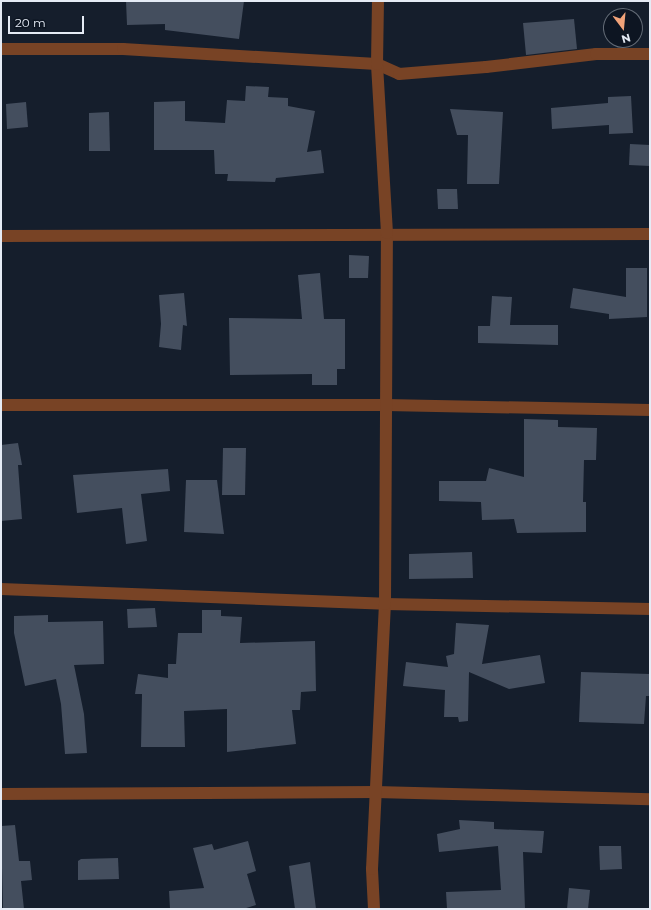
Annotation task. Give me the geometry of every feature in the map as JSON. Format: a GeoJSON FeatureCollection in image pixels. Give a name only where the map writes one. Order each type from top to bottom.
{"type":"FeatureCollection","features":[{"type":"Feature","properties":{"kind":"street"},"geometry":{"type":"LineString","coordinates":[[374,909],[372,869],[385,604],[387,233],[377,64],[378,1]]}},
{"type":"Feature","properties":{"kind":"street"},"geometry":{"type":"LineString","coordinates":[[1,49],[123,49],[377,64],[399,74],[486,67],[596,54],[650,54]]}},
{"type":"Feature","properties":{"kind":"street"},"geometry":{"type":"LineString","coordinates":[[1,236],[387,233],[650,234]]}},
{"type":"Feature","properties":{"kind":"street"},"geometry":{"type":"LineString","coordinates":[[1,405],[386,405],[650,410]]}},
{"type":"Feature","properties":{"kind":"street"},"geometry":{"type":"LineString","coordinates":[[1,589],[385,604],[650,609]]}},
{"type":"Feature","properties":{"kind":"street"},"geometry":{"type":"LineString","coordinates":[[1,794],[376,792],[650,799]]}},
{"type":"Feature","properties":{"kind":"building"},"geometry":{"type":"Polygon","coordinates":[[[126,1],[244,1],[239,39],[165,30],[165,24],[127,25],[126,1]]]}},
{"type":"Feature","properties":{"kind":"building"},"geometry":{"type":"Polygon","coordinates":[[[574,19],[577,49],[526,55],[523,23],[574,19]]]}},
{"type":"Feature","properties":{"kind":"building"},"geometry":{"type":"Polygon","coordinates":[[[246,86],[269,87],[268,97],[288,98],[288,106],[315,111],[307,152],[321,150],[324,173],[276,178],[275,182],[227,181],[228,174],[215,174],[214,150],[154,150],[154,102],[185,101],[185,121],[225,123],[227,100],[245,101],[246,86]]]}},
{"type":"Feature","properties":{"kind":"building"},"geometry":{"type":"Polygon","coordinates":[[[631,96],[633,133],[609,134],[609,125],[552,129],[551,108],[608,103],[608,97],[631,96]]]}},
{"type":"Feature","properties":{"kind":"building"},"geometry":{"type":"Polygon","coordinates":[[[26,102],[28,127],[7,129],[6,104],[26,102]]]}},
{"type":"Feature","properties":{"kind":"building"},"geometry":{"type":"Polygon","coordinates":[[[450,109],[503,112],[499,184],[467,184],[468,135],[457,135],[450,109]]]}},
{"type":"Feature","properties":{"kind":"building"},"geometry":{"type":"Polygon","coordinates":[[[109,112],[110,151],[89,151],[89,113],[109,112]]]}},
{"type":"Feature","properties":{"kind":"building"},"geometry":{"type":"Polygon","coordinates":[[[630,144],[650,145],[650,166],[629,165],[630,144]]]}},
{"type":"Feature","properties":{"kind":"building"},"geometry":{"type":"Polygon","coordinates":[[[437,189],[457,189],[458,209],[438,209],[437,189]]]}},
{"type":"Feature","properties":{"kind":"building"},"geometry":{"type":"Polygon","coordinates":[[[349,255],[369,256],[368,278],[349,278],[349,255]]]}},
{"type":"Feature","properties":{"kind":"building"},"geometry":{"type":"Polygon","coordinates":[[[626,268],[647,268],[647,317],[609,319],[609,314],[570,308],[573,288],[626,297],[626,268]]]}},
{"type":"Feature","properties":{"kind":"building"},"geometry":{"type":"Polygon","coordinates":[[[320,273],[324,319],[345,319],[345,369],[337,369],[337,385],[312,385],[312,374],[230,375],[229,318],[302,319],[298,275],[320,273]]]}},
{"type":"Feature","properties":{"kind":"building"},"geometry":{"type":"Polygon","coordinates":[[[184,293],[187,326],[183,325],[181,350],[159,347],[161,324],[159,295],[184,293]]]}},
{"type":"Feature","properties":{"kind":"building"},"geometry":{"type":"Polygon","coordinates":[[[492,296],[512,297],[510,325],[558,325],[558,345],[478,343],[478,326],[490,326],[492,296]]]}},
{"type":"Feature","properties":{"kind":"building"},"geometry":{"type":"Polygon","coordinates":[[[524,419],[558,420],[558,427],[597,428],[596,460],[584,460],[583,502],[586,502],[586,532],[517,533],[514,519],[482,520],[481,502],[439,501],[439,481],[486,481],[489,468],[524,477],[524,419]]]}},
{"type":"Feature","properties":{"kind":"building"},"geometry":{"type":"Polygon","coordinates":[[[18,443],[22,465],[18,465],[22,519],[1,521],[1,445],[18,443]]]}},
{"type":"Feature","properties":{"kind":"building"},"geometry":{"type":"Polygon","coordinates":[[[223,448],[246,448],[245,495],[222,495],[223,448]]]}},
{"type":"Feature","properties":{"kind":"building"},"geometry":{"type":"Polygon","coordinates":[[[168,469],[170,491],[141,494],[147,541],[126,544],[122,508],[77,513],[73,475],[168,469]]]}},
{"type":"Feature","properties":{"kind":"building"},"geometry":{"type":"Polygon","coordinates":[[[186,480],[217,480],[224,534],[184,532],[186,480]]]}},
{"type":"Feature","properties":{"kind":"building"},"geometry":{"type":"Polygon","coordinates":[[[472,552],[473,578],[409,579],[409,554],[472,552]]]}},
{"type":"Feature","properties":{"kind":"building"},"geometry":{"type":"Polygon","coordinates":[[[155,608],[157,627],[128,628],[127,609],[155,608]]]}},
{"type":"Feature","properties":{"kind":"building"},"geometry":{"type":"Polygon","coordinates":[[[202,610],[221,610],[221,616],[242,617],[240,643],[315,641],[316,691],[301,692],[300,710],[292,710],[296,744],[227,752],[227,709],[184,711],[185,747],[141,747],[142,694],[135,694],[138,674],[168,678],[168,664],[176,664],[178,633],[202,633],[202,610]]]}},
{"type":"Feature","properties":{"kind":"building"},"geometry":{"type":"Polygon","coordinates":[[[48,615],[48,622],[103,621],[104,664],[74,665],[84,714],[87,753],[65,754],[61,704],[56,679],[25,686],[14,633],[14,616],[48,615]]]}},
{"type":"Feature","properties":{"kind":"building"},"geometry":{"type":"Polygon","coordinates":[[[456,623],[489,625],[482,664],[540,655],[545,683],[509,689],[469,672],[468,721],[459,722],[458,717],[444,717],[445,690],[403,686],[406,662],[448,667],[446,656],[454,654],[456,623]]]}},
{"type":"Feature","properties":{"kind":"building"},"geometry":{"type":"Polygon","coordinates":[[[581,672],[650,674],[650,696],[646,696],[644,724],[579,722],[581,672]]]}},
{"type":"Feature","properties":{"kind":"building"},"geometry":{"type":"Polygon","coordinates":[[[459,820],[494,822],[494,829],[544,831],[542,853],[523,852],[525,909],[447,909],[446,892],[501,890],[498,846],[439,852],[437,834],[460,829],[459,820]]]}},
{"type":"Feature","properties":{"kind":"building"},"geometry":{"type":"Polygon","coordinates":[[[15,825],[19,861],[30,861],[32,880],[21,881],[24,909],[3,909],[1,826],[15,825]]]}},
{"type":"Feature","properties":{"kind":"building"},"geometry":{"type":"Polygon","coordinates":[[[248,841],[256,871],[247,874],[256,905],[243,909],[170,909],[169,891],[204,888],[193,848],[212,844],[214,850],[248,841]]]}},
{"type":"Feature","properties":{"kind":"building"},"geometry":{"type":"Polygon","coordinates":[[[599,846],[621,846],[622,869],[600,870],[599,846]]]}},
{"type":"Feature","properties":{"kind":"building"},"geometry":{"type":"Polygon","coordinates":[[[118,858],[119,879],[78,880],[78,861],[81,859],[118,858]]]}},
{"type":"Feature","properties":{"kind":"building"},"geometry":{"type":"Polygon","coordinates":[[[310,862],[316,909],[295,909],[289,866],[310,862]]]}},
{"type":"Feature","properties":{"kind":"building"},"geometry":{"type":"Polygon","coordinates":[[[569,888],[590,890],[588,909],[567,909],[569,888]]]}}]}
